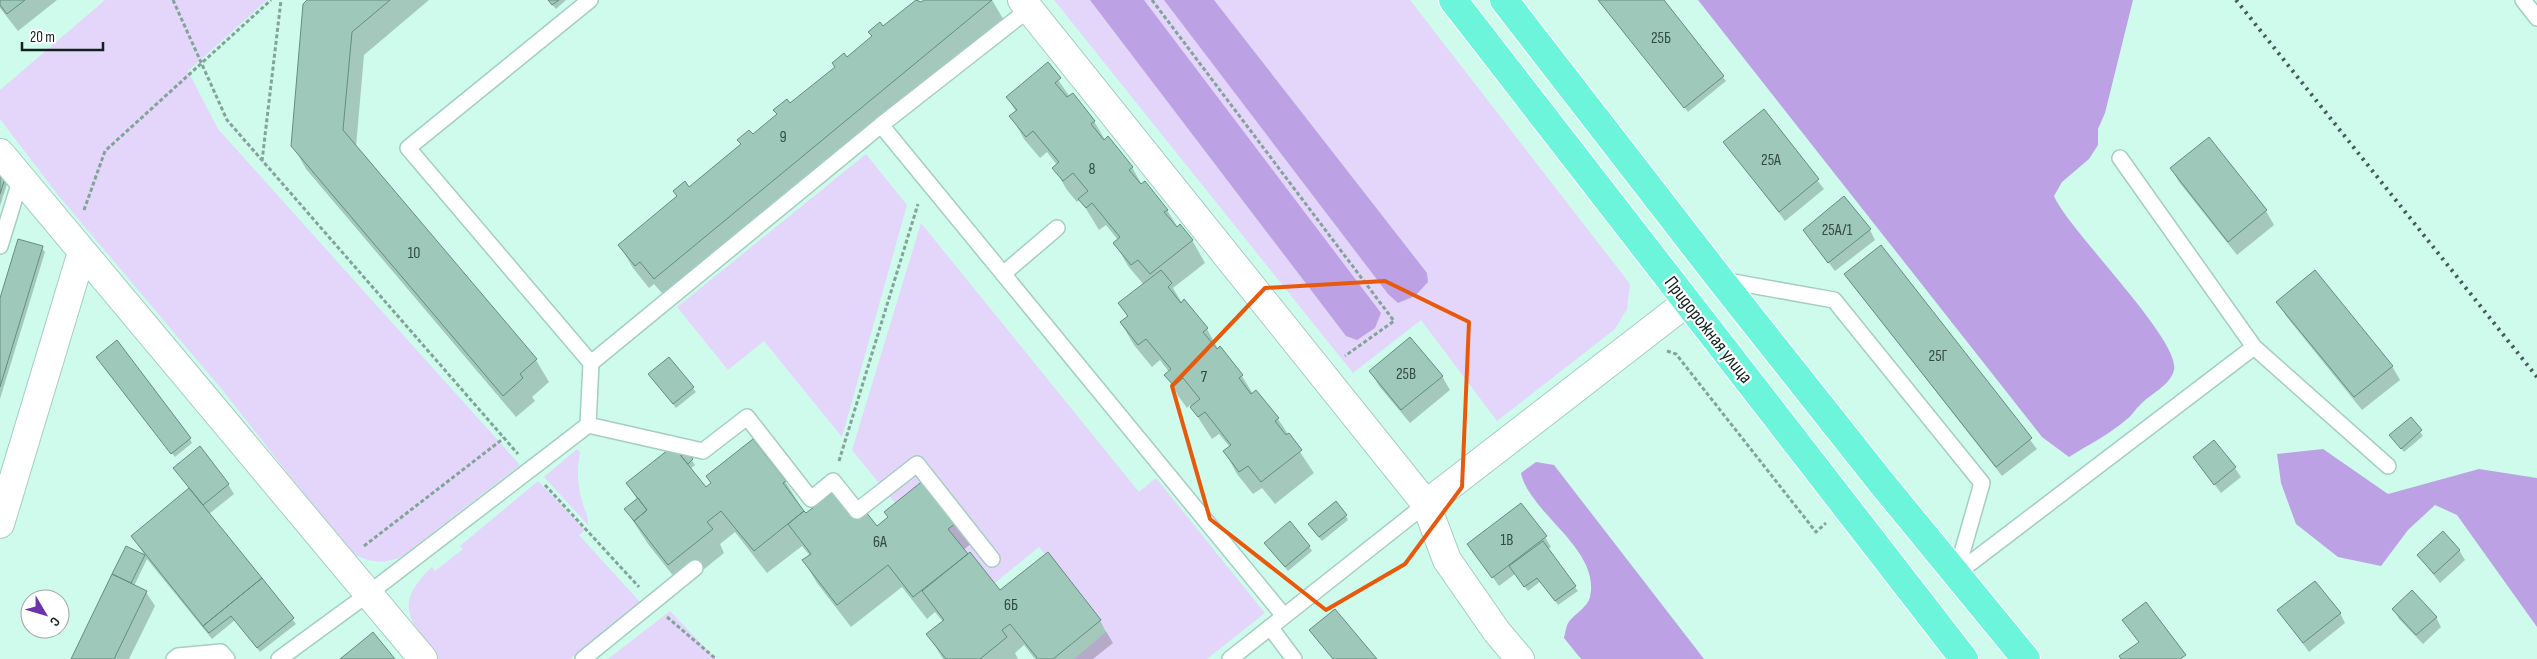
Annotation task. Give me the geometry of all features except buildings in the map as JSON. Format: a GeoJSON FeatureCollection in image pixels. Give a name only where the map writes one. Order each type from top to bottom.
{"type":"FeatureCollection","features":[{"type":"Feature","properties":{"kind":"main road","name":"Придорожная улица"},"geometry":{"type":"LineString","coordinates":[[1453,0],[1686,303],[1964,659]]}},
{"type":"Feature","properties":{"kind":"main road"},"geometry":{"type":"LineString","coordinates":[[1504,0],[1720,280],[2026,659]]}},
{"type":"Feature","properties":{"kind":"street"},"geometry":{"type":"LineString","coordinates":[[1026,5],[1426,504],[1447,560],[1497,632],[1520,659]]}},
{"type":"Feature","properties":{"kind":"street"},"geometry":{"type":"LineString","coordinates":[[0,153],[423,659]]}},
{"type":"Feature","properties":{"kind":"street"},"geometry":{"type":"LineString","coordinates":[[0,524],[78,246]]}},
{"type":"Feature","properties":{"kind":"street"},"geometry":{"type":"LineString","coordinates":[[1426,504],[1686,303]]}},
{"type":"Feature","properties":{"kind":"lane"},"geometry":{"type":"LineString","coordinates":[[279,659],[368,594],[588,425],[591,363],[408,148],[590,0]]}},
{"type":"Feature","properties":{"kind":"lane"},"geometry":{"type":"LineString","coordinates":[[2523,0],[2537,18]]}},
{"type":"Feature","properties":{"kind":"lane"},"geometry":{"type":"LineString","coordinates":[[591,363],[1026,5]]}},
{"type":"Feature","properties":{"kind":"lane"},"geometry":{"type":"LineString","coordinates":[[881,125],[1284,616]]}},
{"type":"Feature","properties":{"kind":"lane"},"geometry":{"type":"LineString","coordinates":[[2120,158],[2254,347],[2388,466]]}},
{"type":"Feature","properties":{"kind":"lane"},"geometry":{"type":"LineString","coordinates":[[0,246],[21,178]]}},
{"type":"Feature","properties":{"kind":"lane"},"geometry":{"type":"LineString","coordinates":[[1003,274],[1057,228]]}},
{"type":"Feature","properties":{"kind":"lane"},"geometry":{"type":"LineString","coordinates":[[1720,280],[1834,300],[1982,484],[1956,574]]}},
{"type":"Feature","properties":{"kind":"lane"},"geometry":{"type":"LineString","coordinates":[[1956,574],[2254,347]]}},
{"type":"Feature","properties":{"kind":"lane"},"geometry":{"type":"LineString","coordinates":[[588,425],[703,451],[747,417],[811,499],[833,481],[857,511],[917,464],[992,559]]}},
{"type":"Feature","properties":{"kind":"lane"},"geometry":{"type":"LineString","coordinates":[[1230,659],[1426,504]]}},
{"type":"Feature","properties":{"kind":"lane"},"geometry":{"type":"LineString","coordinates":[[583,659],[695,568]]}},
{"type":"Feature","properties":{"kind":"lane"},"geometry":{"type":"LineString","coordinates":[[1270,627],[1294,659]]}},
{"type":"Feature","properties":{"kind":"lane"},"geometry":{"type":"LineString","coordinates":[[174,659],[178,656],[222,652],[227,659]]}},
{"type":"Feature","properties":{"kind":"path"},"geometry":{"type":"LineString","coordinates":[[173,0],[227,120],[531,469],[667,618],[716,659]]}},
{"type":"Feature","properties":{"kind":"path"},"geometry":{"type":"LineString","coordinates":[[78,246],[105,151],[271,0]]}},
{"type":"Feature","properties":{"kind":"path"},"geometry":{"type":"LineString","coordinates":[[262,160],[281,0]]}},
{"type":"Feature","properties":{"kind":"path"},"geometry":{"type":"LineString","coordinates":[[1152,0],[1394,321],[1345,356]]}},
{"type":"Feature","properties":{"kind":"path"},"geometry":{"type":"LineString","coordinates":[[833,481],[926,179]]}},
{"type":"Feature","properties":{"kind":"path"},"geometry":{"type":"LineString","coordinates":[[1658,349],[1676,354],[1816,532],[1846,507]]}},
{"type":"Feature","properties":{"kind":"path"},"geometry":{"type":"LineString","coordinates":[[342,564],[504,438]]}},
{"type":"Feature","properties":{"kind":"highlighted area"},"geometry":{"type":"Polygon","coordinates":[[[1385,281],[1469,322],[1462,487],[1405,564],[1326,610],[1210,519],[1172,386],[1265,288],[1385,281]]]}},
{"type":"Feature","properties":{"kind":"shaded area"},"geometry":{"type":"Polygon","coordinates":[[[105,0],[267,0],[188,71],[218,129],[520,465],[401,557],[381,562],[362,558],[349,551],[224,392],[58,195],[0,119],[0,90],[105,0]]]}},
{"type":"Feature","properties":{"kind":"shaded area"},"geometry":{"type":"Polygon","coordinates":[[[1054,0],[1410,0],[1630,284],[1627,309],[1615,329],[1497,421],[1421,320],[1353,373],[1054,0]]]}},
{"type":"Feature","properties":{"kind":"shaded area"},"geometry":{"type":"Polygon","coordinates":[[[1090,0],[1144,0],[1381,313],[1375,328],[1357,340],[1346,336],[1090,0]]]}},
{"type":"Feature","properties":{"kind":"shaded area"},"geometry":{"type":"Polygon","coordinates":[[[1164,0],[1214,0],[1427,273],[1428,282],[1415,296],[1398,303],[1388,294],[1164,0]]]}},
{"type":"Feature","properties":{"kind":"shaded area"},"geometry":{"type":"Polygon","coordinates":[[[1698,0],[2133,0],[2105,113],[2098,129],[2098,145],[2089,159],[2062,182],[2054,196],[2080,234],[2143,311],[2160,335],[2171,355],[2174,370],[2168,381],[2120,424],[2069,457],[2042,437],[1698,0]]]}},
{"type":"Feature","properties":{"kind":"shaded area"},"geometry":{"type":"Polygon","coordinates":[[[866,154],[907,205],[842,437],[764,341],[728,370],[677,307],[866,154]]]}},
{"type":"Feature","properties":{"kind":"shaded area"},"geometry":{"type":"Polygon","coordinates":[[[921,223],[1139,492],[1156,478],[1265,613],[1207,659],[1074,659],[1107,631],[1039,547],[974,600],[852,450],[921,223]]]}},
{"type":"Feature","properties":{"kind":"shaded area"},"geometry":{"type":"Polygon","coordinates":[[[577,449],[580,452],[578,483],[588,525],[544,477],[577,449]]]}},
{"type":"Feature","properties":{"kind":"shaded area"},"geometry":{"type":"Polygon","coordinates":[[[2323,449],[2388,494],[2479,469],[2537,478],[2537,627],[2457,515],[2435,505],[2408,530],[2381,566],[2338,557],[2296,524],[2281,483],[2277,454],[2323,449]]]}},
{"type":"Feature","properties":{"kind":"shaded area"},"geometry":{"type":"Polygon","coordinates":[[[1536,462],[1554,465],[1704,659],[1581,659],[1564,638],[1568,623],[1589,601],[1591,580],[1585,563],[1575,547],[1527,488],[1521,473],[1536,462]]]}},
{"type":"Feature","properties":{"kind":"shaded area"},"geometry":{"type":"Polygon","coordinates":[[[538,481],[585,530],[579,535],[640,602],[570,659],[439,659],[414,624],[409,603],[412,592],[419,580],[432,567],[435,571],[463,549],[460,546],[538,481]]]}},
{"type":"Feature","properties":{"kind":"shaded area"},"geometry":{"type":"Polygon","coordinates":[[[670,611],[716,659],[608,659],[670,611]]]}},
{"type":"Feature","properties":{"kind":"railway"},"geometry":{"type":"LineString","coordinates":[[2236,0],[2537,377]]}}]}
